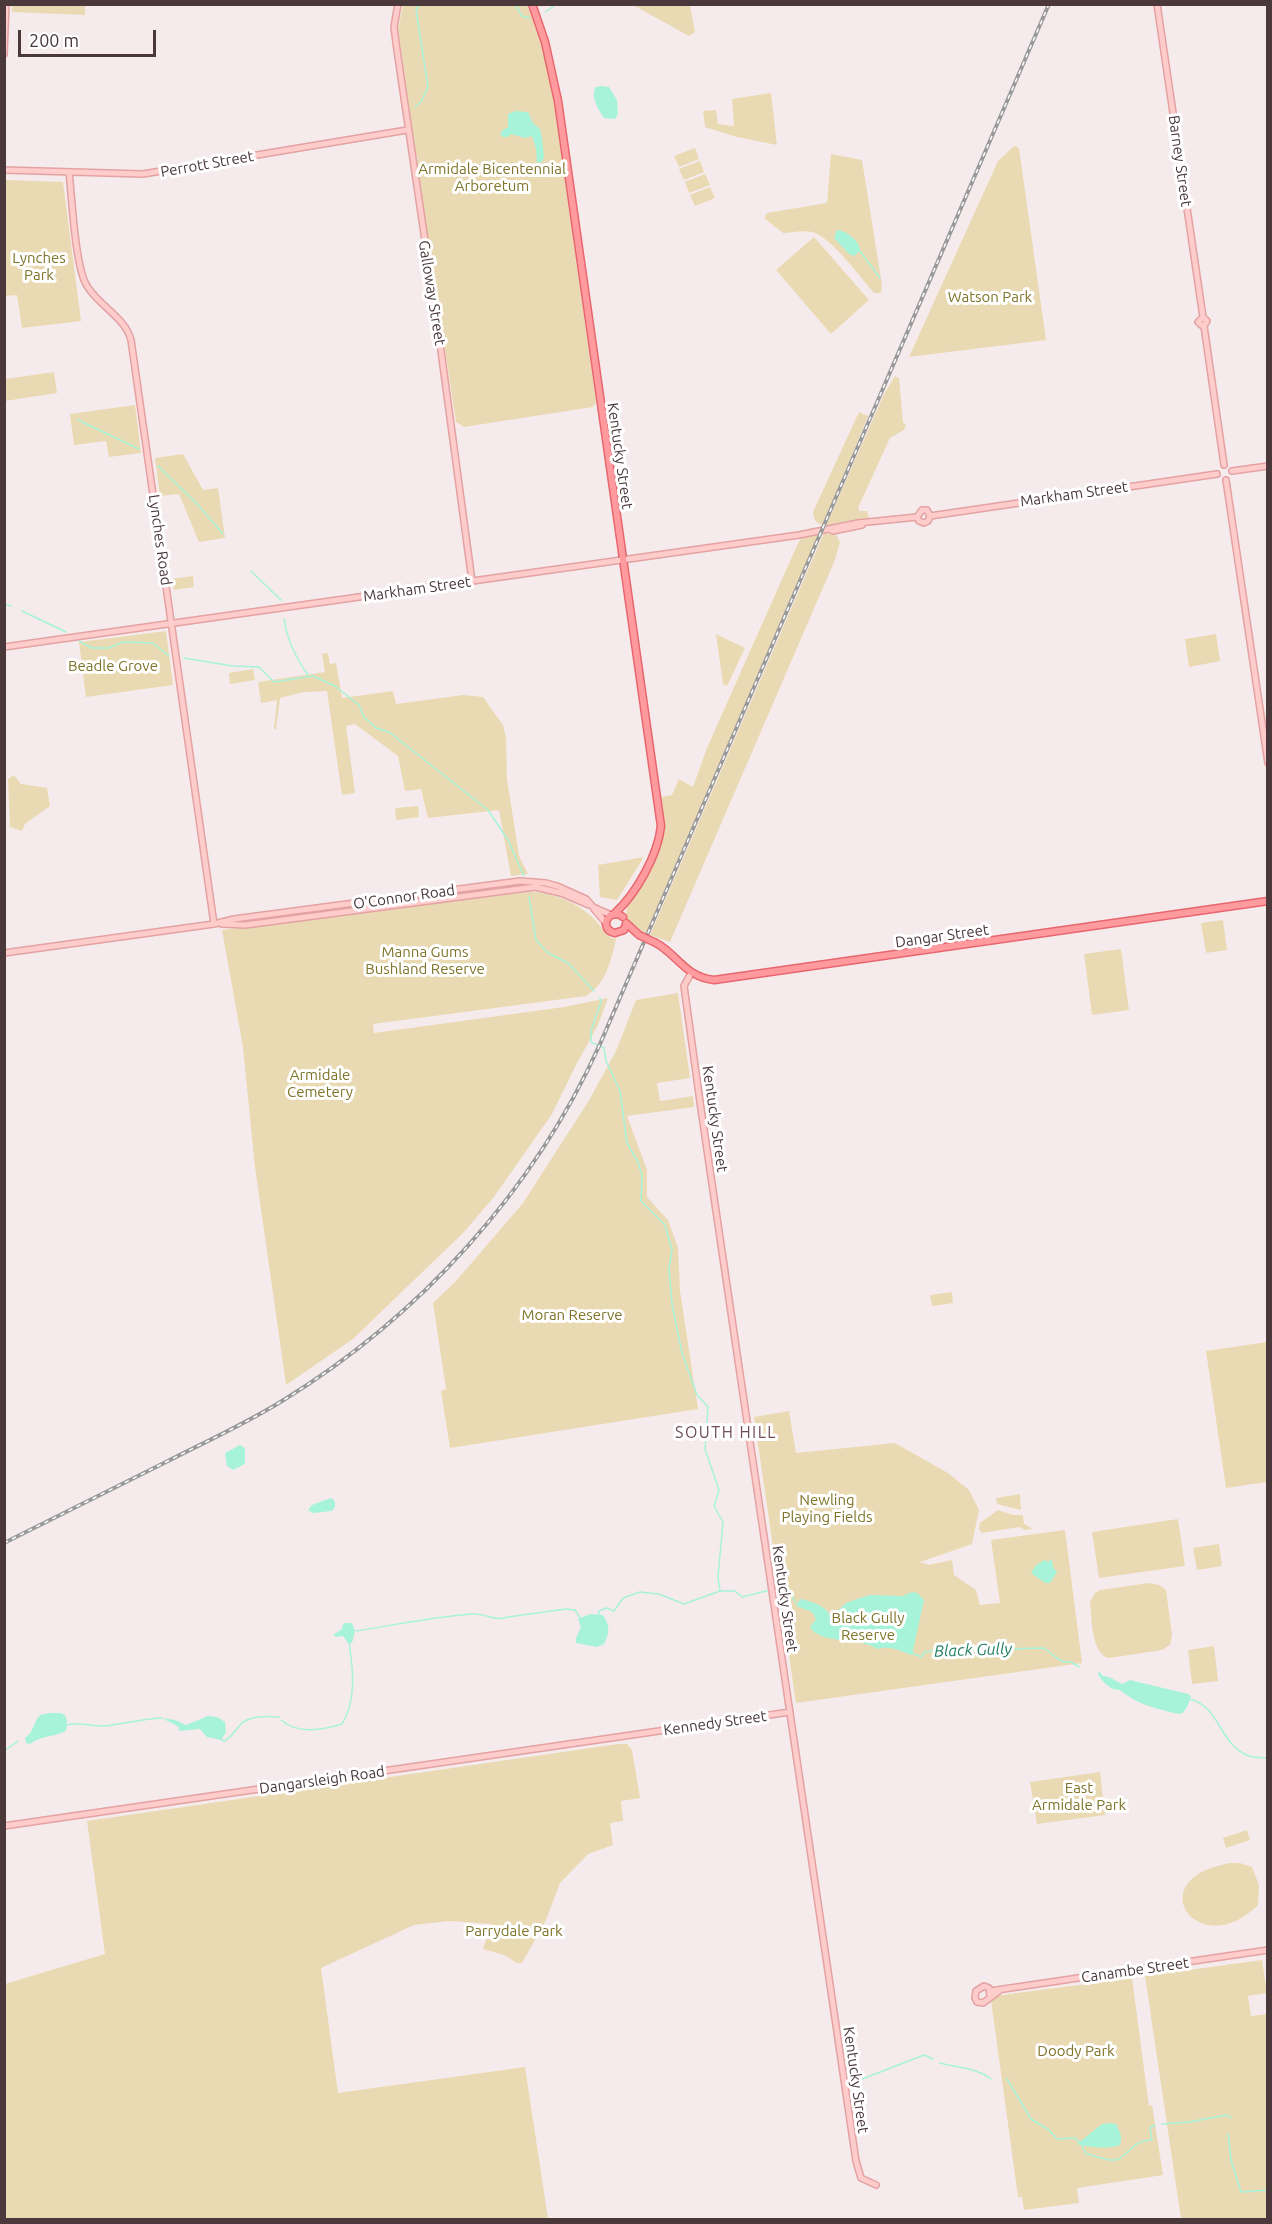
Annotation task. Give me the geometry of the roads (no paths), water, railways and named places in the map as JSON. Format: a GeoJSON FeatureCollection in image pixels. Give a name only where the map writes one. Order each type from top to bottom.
{"type":"FeatureCollection","features":[{"type":"Feature","properties":{"kind":"main road","name":"Kentucky Street"},"geometry":{"type":"LineString","coordinates":[[532,4],[545,42],[558,100],[661,826],[654,855],[624,905],[613,914]]}},
{"type":"Feature","properties":{"kind":"main road","name":"Dangar Street"},"geometry":{"type":"LineString","coordinates":[[691,973],[714,980],[1268,901]]}},
{"type":"Feature","properties":{"kind":"main road","name":"Kentucky Street"},"geometry":{"type":"LineString","coordinates":[[623,916],[624,905]]}},
{"type":"Feature","properties":{"kind":"main road"},"geometry":{"type":"LineString","coordinates":[[637,934],[609,931],[606,922],[613,914],[623,916],[626,924],[637,934],[671,953],[691,973]]}},
{"type":"Feature","properties":{"kind":"main road"},"geometry":{"type":"LineString","coordinates":[[621,932],[626,924]]}},
{"type":"Feature","properties":{"kind":"street"},"geometry":{"type":"LineString","coordinates":[[4,54],[6,4]]}},
{"type":"Feature","properties":{"kind":"street","name":"Galloway Street"},"geometry":{"type":"LineString","coordinates":[[398,4],[394,27],[407,130],[436,318],[472,581]]}},
{"type":"Feature","properties":{"kind":"street","name":"Barney Street"},"geometry":{"type":"LineString","coordinates":[[1157,4],[1203,316],[1198,322],[1204,326],[1224,465]]}},
{"type":"Feature","properties":{"kind":"street","name":"Perrott Street"},"geometry":{"type":"LineString","coordinates":[[4,170],[153,173],[407,130]]}},
{"type":"Feature","properties":{"kind":"street","name":"Lynches Road"},"geometry":{"type":"LineString","coordinates":[[69,172],[83,277],[93,295],[123,324],[131,340],[214,924]]}},
{"type":"Feature","properties":{"kind":"street"},"geometry":{"type":"LineString","coordinates":[[1226,480],[1217,474],[1219,468],[1224,465],[1232,471]]}},
{"type":"Feature","properties":{"kind":"street"},"geometry":{"type":"LineString","coordinates":[[1232,471],[1268,466]]}},
{"type":"Feature","properties":{"kind":"street"},"geometry":{"type":"LineString","coordinates":[[1226,480],[1232,471]]}},
{"type":"Feature","properties":{"kind":"street","name":"Markham Street"},"geometry":{"type":"LineString","coordinates":[[4,647],[917,517],[922,510],[928,512],[930,516],[1217,474]]}},
{"type":"Feature","properties":{"kind":"street"},"geometry":{"type":"LineString","coordinates":[[1226,480],[1268,763]]}},
{"type":"Feature","properties":{"kind":"street","name":"O'Connor Road"},"geometry":{"type":"LineString","coordinates":[[4,953],[214,924],[234,919],[520,882],[546,883],[586,899],[606,922]]}},
{"type":"Feature","properties":{"kind":"street","name":"O'Connor Road"},"geometry":{"type":"LineString","coordinates":[[591,906],[613,914]]}},
{"type":"Feature","properties":{"kind":"street","name":"Kentucky Street"},"geometry":{"type":"LineString","coordinates":[[691,973],[685,982],[685,990],[855,2161],[861,2178],[876,2185]]}},
{"type":"Feature","properties":{"kind":"street","name":"Kennedy Street"},"geometry":{"type":"LineString","coordinates":[[639,1734],[790,1712]]}},
{"type":"Feature","properties":{"kind":"street","name":"Dangarsleigh Road"},"geometry":{"type":"LineString","coordinates":[[4,1826],[639,1734]]}},
{"type":"Feature","properties":{"kind":"street","name":"Canambe Street"},"geometry":{"type":"LineString","coordinates":[[990,1993],[1003,1989],[1268,1950]]}},
{"type":"Feature","properties":{"kind":"waterway"},"geometry":{"type":"LineString","coordinates":[[415,107],[421,102],[428,87],[416,10],[420,4]]}},
{"type":"Feature","properties":{"kind":"waterway"},"geometry":{"type":"LineString","coordinates":[[515,4],[522,16],[529,18]]}},
{"type":"Feature","properties":{"kind":"waterway"},"geometry":{"type":"LineString","coordinates":[[545,12],[557,4]]}},
{"type":"Feature","properties":{"kind":"waterway"},"geometry":{"type":"LineString","coordinates":[[860,251],[880,278]]}},
{"type":"Feature","properties":{"kind":"waterway"},"geometry":{"type":"LineString","coordinates":[[78,420],[139,449]]}},
{"type":"Feature","properties":{"kind":"waterway"},"geometry":{"type":"LineString","coordinates":[[158,466],[198,505],[223,534]]}},
{"type":"Feature","properties":{"kind":"waterway"},"geometry":{"type":"LineString","coordinates":[[251,571],[281,600]]}},
{"type":"Feature","properties":{"kind":"waterway"},"geometry":{"type":"LineString","coordinates":[[4,604],[11,606]]}},
{"type":"Feature","properties":{"kind":"waterway"},"geometry":{"type":"LineString","coordinates":[[22,611],[66,632]]}},
{"type":"Feature","properties":{"kind":"waterway"},"geometry":{"type":"LineString","coordinates":[[284,619],[287,634],[308,675]]}},
{"type":"Feature","properties":{"kind":"waterway"},"geometry":{"type":"LineString","coordinates":[[79,641],[92,648],[109,648],[123,642],[153,643],[169,656]]}},
{"type":"Feature","properties":{"kind":"waterway"},"geometry":{"type":"LineString","coordinates":[[184,658],[233,666],[259,667],[274,682],[313,676],[335,686],[359,705],[364,717],[376,728],[389,732],[488,810],[508,840],[524,876]]}},
{"type":"Feature","properties":{"kind":"waterway"},"geometry":{"type":"LineString","coordinates":[[529,897],[536,940],[548,953],[568,963],[594,991]]}},
{"type":"Feature","properties":{"kind":"waterway"},"geometry":{"type":"LineString","coordinates":[[600,998],[601,1002],[591,1031],[591,1042],[604,1048],[606,1061],[620,1091],[627,1143],[638,1162],[642,1176],[641,1201],[665,1225],[672,1250],[669,1269],[672,1304],[682,1353],[697,1395],[708,1407],[705,1449],[719,1490],[714,1506],[723,1522],[718,1577],[720,1591]]}},
{"type":"Feature","properties":{"kind":"waterway"},"geometry":{"type":"LineString","coordinates":[[598,1616],[599,1611],[606,1608],[614,1611],[623,1598],[640,1592],[659,1594],[684,1604],[720,1591],[735,1591],[742,1597],[770,1590]]}},
{"type":"Feature","properties":{"kind":"waterway","name":"Black Gully"},"geometry":{"type":"LineString","coordinates":[[775,1590],[788,1592],[796,1603]]}},
{"type":"Feature","properties":{"kind":"waterway"},"geometry":{"type":"LineString","coordinates":[[356,1631],[472,1614],[503,1618],[566,1609],[575,1610],[580,1618]]}},
{"type":"Feature","properties":{"kind":"waterway"},"geometry":{"type":"LineString","coordinates":[[281,1720],[295,1727],[310,1730],[342,1724],[347,1715],[352,1694],[349,1642]]}},
{"type":"Feature","properties":{"kind":"waterway","name":"Black Gully"},"geometry":{"type":"LineString","coordinates":[[912,1653],[921,1657],[925,1652],[953,1648],[967,1650],[1044,1648],[1064,1662],[1071,1662],[1079,1667]]}},
{"type":"Feature","properties":{"kind":"waterway","name":"Black Gully"},"geometry":{"type":"LineString","coordinates":[[1189,1699],[1208,1709],[1231,1743],[1239,1750],[1251,1757],[1268,1758]]}},
{"type":"Feature","properties":{"kind":"waterway"},"geometry":{"type":"LineString","coordinates":[[219,1738],[224,1741],[248,1719],[279,1717]]}},
{"type":"Feature","properties":{"kind":"waterway"},"geometry":{"type":"LineString","coordinates":[[66,1725],[104,1726],[162,1718]]}},
{"type":"Feature","properties":{"kind":"waterway"},"geometry":{"type":"LineString","coordinates":[[4,1751],[18,1741]]}},
{"type":"Feature","properties":{"kind":"waterway"},"geometry":{"type":"LineString","coordinates":[[852,2083],[924,2055],[933,2059]]}},
{"type":"Feature","properties":{"kind":"waterway"},"geometry":{"type":"LineString","coordinates":[[940,2063],[973,2070],[991,2079]]}},
{"type":"Feature","properties":{"kind":"waterway"},"geometry":{"type":"LineString","coordinates":[[1007,2079],[1031,2119],[1049,2130],[1057,2139],[1075,2138],[1082,2145],[1086,2154],[1108,2160],[1119,2159],[1139,2143],[1152,2140],[1150,2128],[1155,2125]]}},
{"type":"Feature","properties":{"kind":"waterway"},"geometry":{"type":"LineString","coordinates":[[1162,2124],[1227,2115],[1231,2118]]}},
{"type":"Feature","properties":{"kind":"waterway"},"geometry":{"type":"LineString","coordinates":[[1228,2134],[1231,2160],[1241,2192],[1268,2190]]}},
{"type":"Feature","properties":{"kind":"railway"},"geometry":{"type":"LineString","coordinates":[[4,1543],[239,1425],[282,1401],[332,1368],[425,1290],[468,1246],[507,1199],[542,1150],[573,1098],[600,1044],[1049,4]]}},
{"type":"Feature","properties":{"kind":"district","name":"SOUTH HILL"},"geometry":{"type":"Point","coordinates":[726,1433]}},
{"type":"Feature","properties":{"kind":"park label","name":"Armidale Bicentennial Arboretum"},"geometry":{"type":"Point","coordinates":[492,178]}},
{"type":"Feature","properties":{"kind":"park label","name":"Lynches Park"},"geometry":{"type":"Point","coordinates":[39,266]}},
{"type":"Feature","properties":{"kind":"park label","name":"Watson Park"},"geometry":{"type":"Point","coordinates":[990,297]}},
{"type":"Feature","properties":{"kind":"park label","name":"Beadle Grove"},"geometry":{"type":"Point","coordinates":[113,666]}},
{"type":"Feature","properties":{"kind":"park label","name":"Manna Gums Bushland Reserve"},"geometry":{"type":"Point","coordinates":[425,960]}},
{"type":"Feature","properties":{"kind":"park label","name":"Armidale Cemetery"},"geometry":{"type":"Point","coordinates":[320,1084]}},
{"type":"Feature","properties":{"kind":"park label","name":"Moran Reserve"},"geometry":{"type":"Point","coordinates":[572,1315]}},
{"type":"Feature","properties":{"kind":"park label","name":"Newling Playing Fields"},"geometry":{"type":"Point","coordinates":[827,1508]}},
{"type":"Feature","properties":{"kind":"park label","name":"Black Gully Reserve"},"geometry":{"type":"Point","coordinates":[868,1626]}},
{"type":"Feature","properties":{"kind":"park label","name":"East Armidale Park"},"geometry":{"type":"Point","coordinates":[1079,1796]}},
{"type":"Feature","properties":{"kind":"park label","name":"Parrydale Park"},"geometry":{"type":"Point","coordinates":[514,1931]}},
{"type":"Feature","properties":{"kind":"park label","name":"Doody Park"},"geometry":{"type":"Point","coordinates":[1076,2051]}}]}
